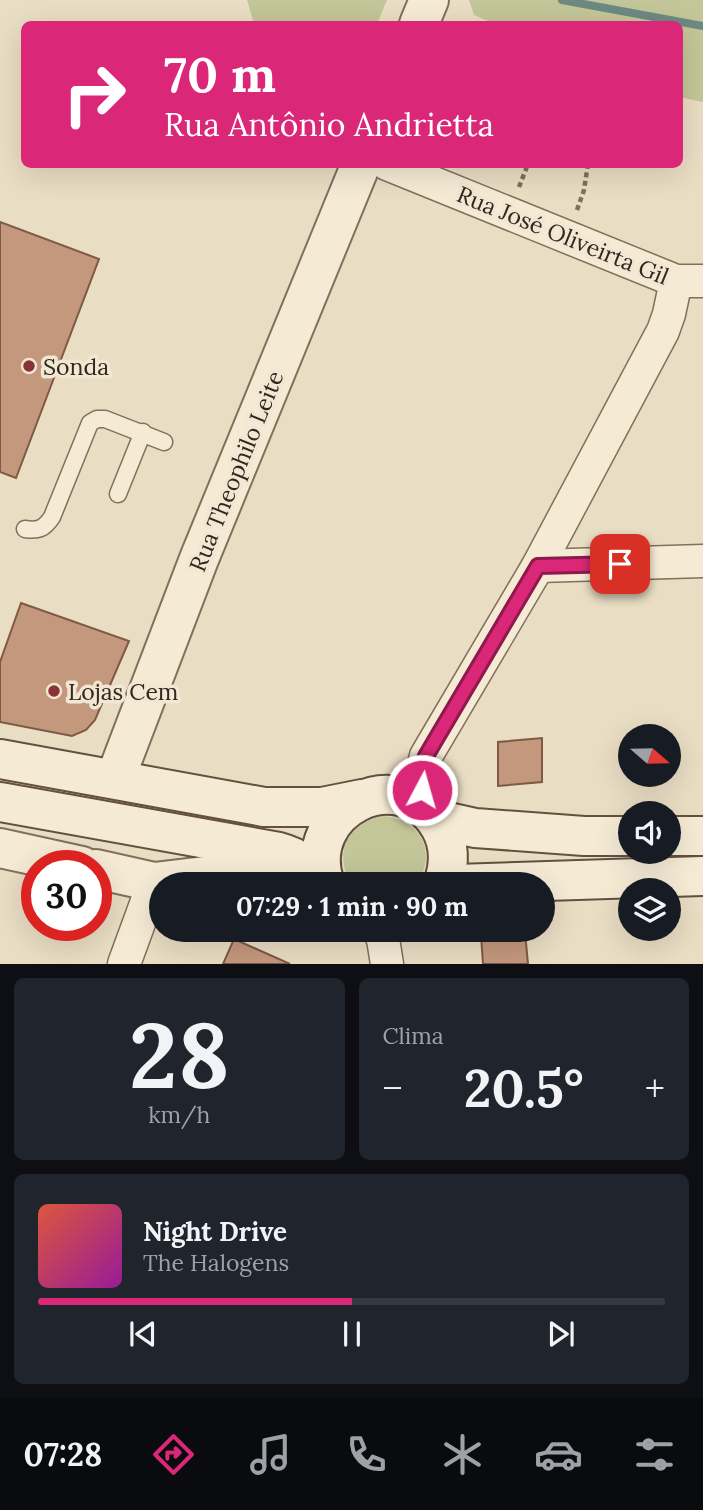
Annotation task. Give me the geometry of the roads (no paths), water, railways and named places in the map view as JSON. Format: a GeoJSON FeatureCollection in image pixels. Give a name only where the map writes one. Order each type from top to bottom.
{"type":"FeatureCollection","features":[{"type":"Feature","properties":{"kind":"main road"},"geometry":{"type":"LineString","coordinates":[[420,21],[429,0]]}},
{"type":"Feature","properties":{"kind":"main road","name":"Rua Theophilo Leite"},"geometry":{"type":"LineString","coordinates":[[115,779],[199,559],[359,168]]}},
{"type":"Feature","properties":{"kind":"main road"},"geometry":{"type":"LineString","coordinates":[[0,759],[264,807],[322,807],[382,795],[402,797],[422,805],[445,836],[449,856],[446,872]]}},
{"type":"Feature","properties":{"kind":"main road"},"geometry":{"type":"LineString","coordinates":[[115,779],[115,799],[121,814],[125,820],[143,829]]}},
{"type":"Feature","properties":{"kind":"main road"},"geometry":{"type":"LineString","coordinates":[[322,872],[320,859],[328,830],[345,809],[362,799]]}},
{"type":"Feature","properties":{"kind":"main road"},"geometry":{"type":"LineString","coordinates":[[0,802],[289,855],[313,872]]}},
{"type":"Feature","properties":{"kind":"main road"},"geometry":{"type":"LineString","coordinates":[[435,819],[475,828],[618,836]]}},
{"type":"Feature","properties":{"kind":"main road"},"geometry":{"type":"LineString","coordinates":[[681,836],[703,836]]}},
{"type":"Feature","properties":{"kind":"main road"},"geometry":{"type":"LineString","coordinates":[[0,848],[21,853]]}},
{"type":"Feature","properties":{"kind":"main road"},"geometry":{"type":"LineString","coordinates":[[112,873],[149,881]]}},
{"type":"Feature","properties":{"kind":"main road"},"geometry":{"type":"LineString","coordinates":[[555,881],[703,876]]}},
{"type":"Feature","properties":{"kind":"street","name":"Rua José Oliveirta Gil"},"geometry":{"type":"LineString","coordinates":[[397,168],[567,237],[689,281]]}},
{"type":"Feature","properties":{"kind":"street"},"geometry":{"type":"LineString","coordinates":[[435,819],[422,790],[421,772],[426,756],[538,566],[663,331],[671,306],[689,281]]}},
{"type":"Feature","properties":{"kind":"street"},"geometry":{"type":"LineString","coordinates":[[538,566],[703,562]]}},
{"type":"Feature","properties":{"kind":"street"},"geometry":{"type":"LineString","coordinates":[[124,964],[149,896]]}},
{"type":"Feature","properties":{"kind":"street"},"geometry":{"type":"LineString","coordinates":[[383,942],[387,964]]}},
{"type":"Feature","properties":{"kind":"lane"},"geometry":{"type":"LineString","coordinates":[[25,529],[36,530],[46,526],[52,517],[90,423],[105,419],[164,442]]}},
{"type":"Feature","properties":{"kind":"lane"},"geometry":{"type":"LineString","coordinates":[[118,494],[143,432]]}},
{"type":"Feature","properties":{"kind":"waterway"},"geometry":{"type":"LineString","coordinates":[[562,0],[676,21]]}},
{"type":"Feature","properties":{"kind":"waterway"},"geometry":{"type":"LineString","coordinates":[[683,22],[703,26]]}},
{"type":"Feature","properties":{"kind":"place","name":"Sonda"},"geometry":{"type":"Point","coordinates":[29,366]}},
{"type":"Feature","properties":{"kind":"place","name":"Lojas Cem"},"geometry":{"type":"Point","coordinates":[54,691]}}]}
